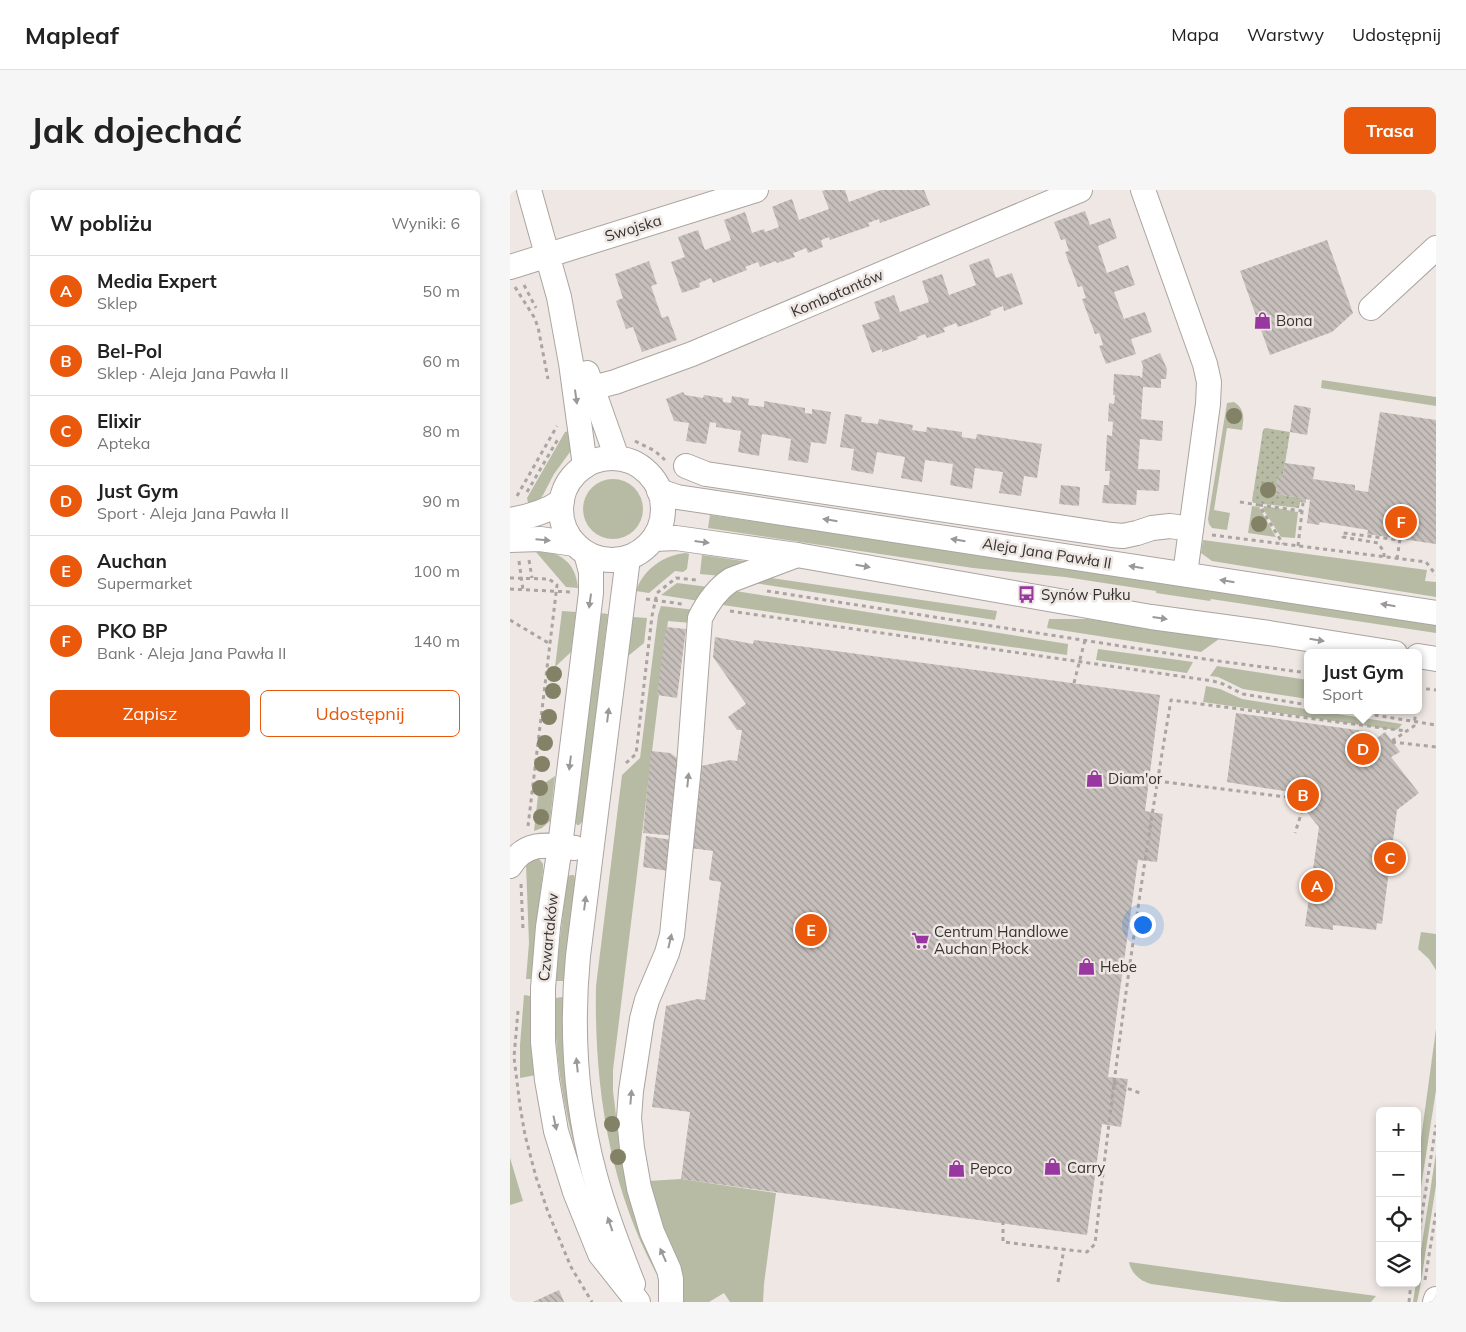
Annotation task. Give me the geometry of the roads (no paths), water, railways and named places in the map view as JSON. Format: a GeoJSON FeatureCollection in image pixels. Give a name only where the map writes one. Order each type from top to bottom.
{"type":"FeatureCollection","features":[{"type":"Feature","properties":{"kind":"street"},"geometry":{"type":"LineString","coordinates":[[530,190],[559,297],[617,458]]}},
{"type":"Feature","properties":{"kind":"street","name":"Swojska"},"geometry":{"type":"LineString","coordinates":[[513,271],[547,254],[756,190]]}},
{"type":"Feature","properties":{"kind":"street","name":"Kombatantów"},"geometry":{"type":"LineString","coordinates":[[592,388],[615,382],[692,354],[1080,190]]}},
{"type":"Feature","properties":{"kind":"street"},"geometry":{"type":"LineString","coordinates":[[1143,190],[1205,364],[1209,382],[1199,531],[1185,574]]}},
{"type":"Feature","properties":{"kind":"street"},"geometry":{"type":"LineString","coordinates":[[1371,308],[1436,248]]}},
{"type":"Feature","properties":{"kind":"street"},"geometry":{"type":"LineString","coordinates":[[559,297],[571,363],[585,466]]}},
{"type":"Feature","properties":{"kind":"street"},"geometry":{"type":"LineString","coordinates":[[512,530],[581,549],[596,558],[607,560],[628,558],[645,548],[654,538],[659,529],[663,514],[662,498],[648,473],[631,461],[617,458],[598,460],[585,466],[577,473],[569,483],[562,501],[562,521],[566,531],[581,549]]}},
{"type":"Feature","properties":{"kind":"street"},"geometry":{"type":"LineString","coordinates":[[676,464],[706,474],[1112,536],[1123,536],[1152,528],[1170,526],[1199,531]]}},
{"type":"Feature","properties":{"kind":"street","name":"Aleja Jana Pawła II"},"geometry":{"type":"LineString","coordinates":[[659,491],[695,500],[1436,613]]}},
{"type":"Feature","properties":{"kind":"street"},"geometry":{"type":"LineString","coordinates":[[512,530],[562,501]]}},
{"type":"Feature","properties":{"kind":"street"},"geometry":{"type":"LineString","coordinates":[[654,538],[676,538],[797,555],[1151,616],[1370,649]]}},
{"type":"Feature","properties":{"kind":"street","name":"Czwartaków"},"geometry":{"type":"LineString","coordinates":[[581,549],[591,572],[592,593],[548,927],[543,988],[543,1042],[551,1106],[566,1167],[575,1192],[600,1254],[639,1302]]}},
{"type":"Feature","properties":{"kind":"street"},"geometry":{"type":"LineString","coordinates":[[671,1302],[670,1270],[652,1232],[639,1188],[629,1118],[631,1091],[642,1019],[647,1000],[667,953],[672,935],[689,766],[700,618],[723,585],[736,577],[797,555]]}},
{"type":"Feature","properties":{"kind":"street","name":"Czwartaków"},"geometry":{"type":"LineString","coordinates":[[628,558],[576,981],[576,1032],[580,1090],[595,1177],[639,1302]]}},
{"type":"Feature","properties":{"kind":"street"},"geometry":{"type":"LineString","coordinates":[[1422,657],[1436,659]]}},
{"type":"Feature","properties":{"kind":"street"},"geometry":{"type":"LineString","coordinates":[[510,866],[521,852],[531,847],[560,846],[591,850]]}},
{"type":"Feature","properties":{"kind":"place","name":"Bona"},"geometry":{"type":"Point","coordinates":[1262,320]}},
{"type":"Feature","properties":{"kind":"place","name":"PKO BP"},"geometry":{"type":"Point","coordinates":[1401,522]}},
{"type":"Feature","properties":{"kind":"place","name":"Synów Pułku"},"geometry":{"type":"Point","coordinates":[1027,594]}},
{"type":"Feature","properties":{"kind":"place","name":"Just Gym"},"geometry":{"type":"Point","coordinates":[1363,749]}},
{"type":"Feature","properties":{"kind":"place","name":"Diam'or"},"geometry":{"type":"Point","coordinates":[1094,778]}},
{"type":"Feature","properties":{"kind":"place","name":"Bel-Pol"},"geometry":{"type":"Point","coordinates":[1303,795]}},
{"type":"Feature","properties":{"kind":"place","name":"Elixir"},"geometry":{"type":"Point","coordinates":[1390,858]}},
{"type":"Feature","properties":{"kind":"place","name":"Media Expert"},"geometry":{"type":"Point","coordinates":[1317,886]}},
{"type":"Feature","properties":{"kind":"place","name":"Auchan"},"geometry":{"type":"Point","coordinates":[811,930]}},
{"type":"Feature","properties":{"kind":"place","name":"Centrum Handlowe Auchan Płock"},"geometry":{"type":"Point","coordinates":[920,940]}},
{"type":"Feature","properties":{"kind":"place","name":"Hebe"},"geometry":{"type":"Point","coordinates":[1086,966]}},
{"type":"Feature","properties":{"kind":"place","name":"Carry"},"geometry":{"type":"Point","coordinates":[1053,1167]}},
{"type":"Feature","properties":{"kind":"place","name":"Pepco"},"geometry":{"type":"Point","coordinates":[956,1168]}}]}
